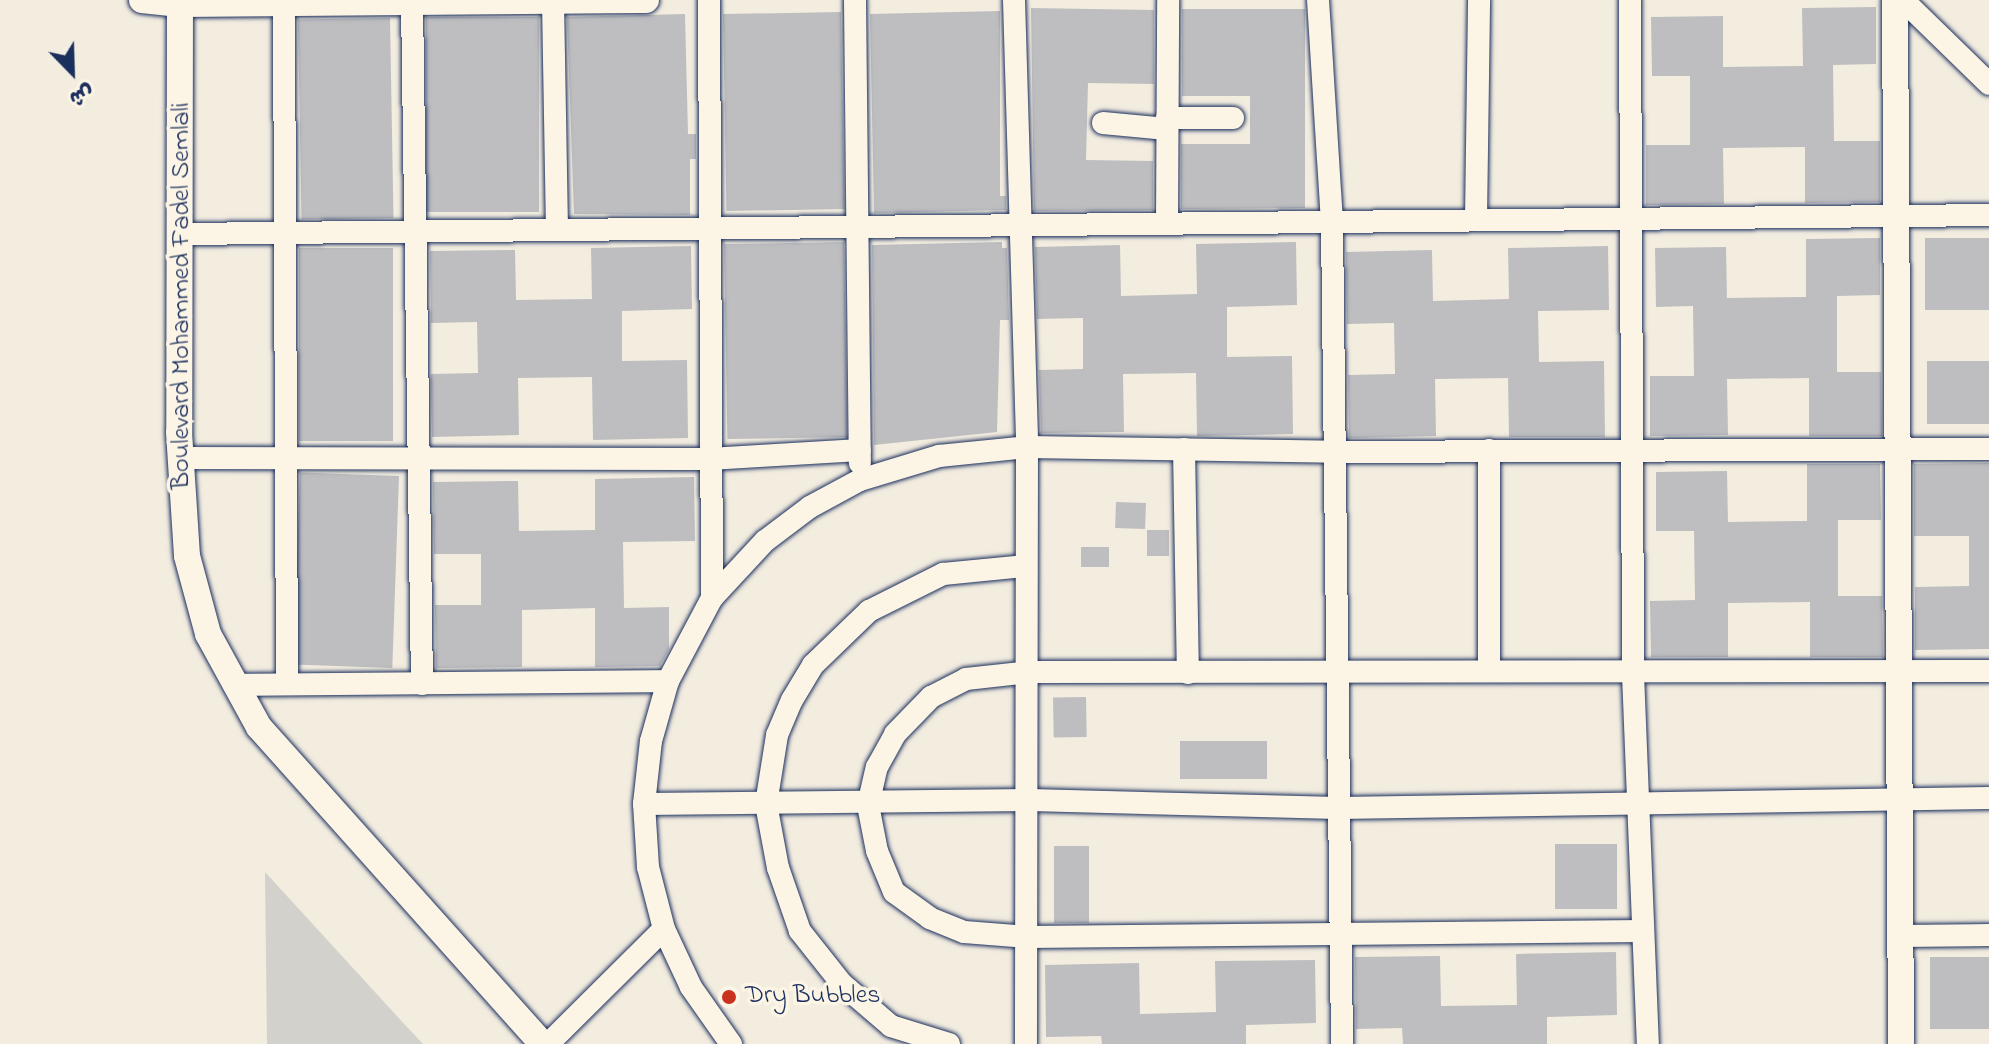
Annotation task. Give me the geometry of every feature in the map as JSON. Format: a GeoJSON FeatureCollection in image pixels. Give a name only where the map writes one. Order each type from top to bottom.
{"type":"FeatureCollection","features":[{"type":"Feature","properties":{"kind":"street"},"geometry":{"type":"LineString","coordinates":[[142,0],[284,3],[646,0]]}},
{"type":"Feature","properties":{"kind":"street"},"geometry":{"type":"LineString","coordinates":[[709,0],[707,229],[712,598]]}},
{"type":"Feature","properties":{"kind":"street"},"geometry":{"type":"LineString","coordinates":[[855,0],[860,480]]}},
{"type":"Feature","properties":{"kind":"street"},"geometry":{"type":"LineString","coordinates":[[1014,0],[1027,447],[1024,566],[1030,800],[1026,1044]]}},
{"type":"Feature","properties":{"kind":"street"},"geometry":{"type":"LineString","coordinates":[[1167,224],[1168,0]]}},
{"type":"Feature","properties":{"kind":"street"},"geometry":{"type":"LineString","coordinates":[[1318,0],[1332,225],[1342,1044]]}},
{"type":"Feature","properties":{"kind":"street"},"geometry":{"type":"LineString","coordinates":[[1476,220],[1479,0]]}},
{"type":"Feature","properties":{"kind":"street"},"geometry":{"type":"LineString","coordinates":[[1630,0],[1633,674],[1641,800],[1648,1044]]}},
{"type":"Feature","properties":{"kind":"street"},"geometry":{"type":"LineString","coordinates":[[1895,0],[1901,1044]]}},
{"type":"Feature","properties":{"kind":"street"},"geometry":{"type":"LineString","coordinates":[[1903,0],[1989,84]]}},
{"type":"Feature","properties":{"kind":"street"},"geometry":{"type":"LineString","coordinates":[[553,1],[557,230]]}},
{"type":"Feature","properties":{"kind":"street","name":"Boulevard Mohammed Fadel Semlali"},"geometry":{"type":"LineString","coordinates":[[180,2],[180,458],[187,556],[208,634],[259,727],[545,1044]]}},
{"type":"Feature","properties":{"kind":"street"},"geometry":{"type":"LineString","coordinates":[[412,2],[423,454],[422,684]]}},
{"type":"Feature","properties":{"kind":"street"},"geometry":{"type":"LineString","coordinates":[[284,3],[288,233],[287,684]]}},
{"type":"Feature","properties":{"kind":"street"},"geometry":{"type":"LineString","coordinates":[[1103,123],[1167,123],[1233,118]]}},
{"type":"Feature","properties":{"kind":"street"},"geometry":{"type":"LineString","coordinates":[[180,234],[1021,223],[1332,225],[1476,220],[1989,215]]}},
{"type":"Feature","properties":{"kind":"street"},"geometry":{"type":"LineString","coordinates":[[731,1044],[691,987],[664,929],[648,867],[644,804],[651,741],[668,681],[712,598],[765,541],[810,507],[860,480],[939,456],[1027,447],[1336,452],[1989,449]]}},
{"type":"Feature","properties":{"kind":"street"},"geometry":{"type":"LineString","coordinates":[[1184,449],[1188,673]]}},
{"type":"Feature","properties":{"kind":"street"},"geometry":{"type":"LineString","coordinates":[[180,458],[423,454],[709,459],[860,450]]}},
{"type":"Feature","properties":{"kind":"street"},"geometry":{"type":"LineString","coordinates":[[1489,450],[1489,671]]}},
{"type":"Feature","properties":{"kind":"street"},"geometry":{"type":"LineString","coordinates":[[949,1044],[891,1026],[842,984],[800,931],[778,868],[766,804],[777,735],[792,700],[813,665],[869,611],[943,574],[1024,566]]}},
{"type":"Feature","properties":{"kind":"street"},"geometry":{"type":"LineString","coordinates":[[1643,931],[1028,937],[964,932],[930,918],[894,892],[877,851],[868,805],[877,767],[895,734],[931,697],[966,679],[1029,672],[1339,675],[1489,671],[1633,674],[1989,671]]}},
{"type":"Feature","properties":{"kind":"street"},"geometry":{"type":"LineString","coordinates":[[234,685],[668,681]]}},
{"type":"Feature","properties":{"kind":"street"},"geometry":{"type":"LineString","coordinates":[[644,804],[868,805],[1030,800],[1338,808],[1641,800],[1989,798]]}},
{"type":"Feature","properties":{"kind":"street"},"geometry":{"type":"LineString","coordinates":[[545,1044],[664,929]]}},
{"type":"Feature","properties":{"kind":"street"},"geometry":{"type":"LineString","coordinates":[[1900,936],[1989,935]]}},
{"type":"Feature","properties":{"kind":"shaded area"},"geometry":{"type":"Polygon","coordinates":[[[265,872],[407,1027],[423,1044],[267,1044],[265,872]]]}},
{"type":"Feature","properties":{"kind":"building"},"geometry":{"type":"Polygon","coordinates":[[[1876,7],[1876,64],[1833,65],[1834,141],[1880,141],[1880,202],[1805,203],[1805,147],[1723,148],[1724,204],[1646,205],[1646,145],[1690,145],[1690,76],[1652,76],[1651,17],[1723,16],[1723,67],[1803,66],[1802,8],[1876,7]]]}},
{"type":"Feature","properties":{"kind":"building"},"geometry":{"type":"Polygon","coordinates":[[[1031,8],[1154,10],[1154,84],[1088,83],[1086,160],[1153,161],[1153,210],[1034,211],[1031,8]]]}},
{"type":"Feature","properties":{"kind":"building"},"geometry":{"type":"Polygon","coordinates":[[[1182,9],[1305,9],[1305,208],[1181,209],[1181,144],[1250,144],[1250,96],[1182,96],[1182,9]]]}},
{"type":"Feature","properties":{"kind":"building"},"geometry":{"type":"Polygon","coordinates":[[[1000,11],[1000,196],[1006,196],[1006,210],[874,213],[870,14],[1000,11]]]}},
{"type":"Feature","properties":{"kind":"building"},"geometry":{"type":"Polygon","coordinates":[[[841,12],[844,209],[726,211],[723,14],[841,12]]]}},
{"type":"Feature","properties":{"kind":"building"},"geometry":{"type":"Polygon","coordinates":[[[685,14],[688,134],[696,134],[696,159],[690,159],[690,215],[574,214],[567,17],[685,14]]]}},
{"type":"Feature","properties":{"kind":"building"},"geometry":{"type":"Polygon","coordinates":[[[426,17],[539,17],[539,212],[426,212],[426,17]]]}},
{"type":"Feature","properties":{"kind":"building"},"geometry":{"type":"Polygon","coordinates":[[[390,18],[393,218],[302,220],[298,20],[390,18]]]}},
{"type":"Feature","properties":{"kind":"building"},"geometry":{"type":"Polygon","coordinates":[[[1880,238],[1880,295],[1837,296],[1837,372],[1881,372],[1882,436],[1809,436],[1809,378],[1727,379],[1728,435],[1650,436],[1650,376],[1694,376],[1693,306],[1656,307],[1655,248],[1726,247],[1727,298],[1806,297],[1806,239],[1880,238]]]}},
{"type":"Feature","properties":{"kind":"building"},"geometry":{"type":"Polygon","coordinates":[[[1925,238],[1989,238],[1989,310],[1925,310],[1925,238]]]}},
{"type":"Feature","properties":{"kind":"building"},"geometry":{"type":"Polygon","coordinates":[[[844,242],[847,437],[727,439],[724,244],[844,242]]]}},
{"type":"Feature","properties":{"kind":"building"},"geometry":{"type":"Polygon","coordinates":[[[1002,242],[1002,248],[1007,248],[1009,320],[1000,320],[997,432],[874,445],[872,245],[1002,242]]]}},
{"type":"Feature","properties":{"kind":"building"},"geometry":{"type":"Polygon","coordinates":[[[1296,242],[1297,305],[1227,307],[1227,357],[1292,356],[1293,434],[1197,436],[1196,373],[1123,374],[1124,432],[1041,433],[1039,370],[1083,369],[1083,318],[1037,319],[1035,247],[1120,245],[1121,296],[1197,294],[1196,244],[1296,242]]]}},
{"type":"Feature","properties":{"kind":"building"},"geometry":{"type":"Polygon","coordinates":[[[691,246],[692,309],[622,311],[622,361],[687,360],[688,438],[593,440],[592,377],[518,378],[519,435],[432,437],[431,374],[478,373],[477,322],[431,323],[430,251],[515,250],[516,300],[592,299],[591,248],[691,246]]]}},
{"type":"Feature","properties":{"kind":"building"},"geometry":{"type":"Polygon","coordinates":[[[1608,246],[1609,310],[1538,311],[1539,362],[1604,361],[1605,437],[1509,437],[1508,378],[1435,379],[1436,436],[1349,438],[1348,375],[1395,374],[1394,323],[1347,324],[1346,252],[1432,250],[1433,301],[1509,299],[1508,248],[1608,246]]]}},
{"type":"Feature","properties":{"kind":"building"},"geometry":{"type":"Polygon","coordinates":[[[299,248],[393,248],[393,441],[299,441],[299,248]]]}},
{"type":"Feature","properties":{"kind":"building"},"geometry":{"type":"Polygon","coordinates":[[[1927,361],[1989,361],[1989,424],[1927,424],[1927,361]]]}},
{"type":"Feature","properties":{"kind":"building"},"geometry":{"type":"Polygon","coordinates":[[[1989,463],[1989,649],[1915,650],[1915,587],[1969,586],[1969,536],[1914,536],[1914,464],[1989,463]]]}},
{"type":"Feature","properties":{"kind":"building"},"geometry":{"type":"Polygon","coordinates":[[[1807,464],[1880,464],[1881,520],[1838,520],[1838,596],[1882,596],[1883,657],[1810,657],[1810,602],[1728,603],[1728,657],[1651,657],[1650,601],[1695,600],[1694,531],[1656,531],[1656,472],[1727,471],[1728,522],[1807,521],[1807,464]]]}},
{"type":"Feature","properties":{"kind":"building"},"geometry":{"type":"Polygon","coordinates":[[[300,473],[399,476],[392,668],[293,664],[300,473]]]}},
{"type":"Feature","properties":{"kind":"building"},"geometry":{"type":"Polygon","coordinates":[[[694,477],[695,541],[623,542],[624,608],[669,607],[669,649],[660,666],[595,667],[595,608],[522,610],[522,667],[436,668],[435,605],[481,605],[481,554],[434,554],[433,482],[518,481],[519,531],[595,530],[595,479],[694,477]]]}},
{"type":"Feature","properties":{"kind":"building"},"geometry":{"type":"Polygon","coordinates":[[[1116,502],[1146,503],[1145,529],[1115,528],[1116,502]]]}},
{"type":"Feature","properties":{"kind":"building"},"geometry":{"type":"Polygon","coordinates":[[[1147,530],[1169,530],[1169,556],[1147,556],[1147,530]]]}},
{"type":"Feature","properties":{"kind":"building"},"geometry":{"type":"Polygon","coordinates":[[[1081,547],[1109,547],[1109,567],[1081,567],[1081,547]]]}},
{"type":"Feature","properties":{"kind":"building"},"geometry":{"type":"Polygon","coordinates":[[[1086,697],[1087,737],[1054,738],[1053,698],[1086,697]]]}},
{"type":"Feature","properties":{"kind":"building"},"geometry":{"type":"Polygon","coordinates":[[[1180,741],[1267,741],[1267,779],[1180,779],[1180,741]]]}},
{"type":"Feature","properties":{"kind":"building"},"geometry":{"type":"Polygon","coordinates":[[[1555,844],[1617,844],[1617,909],[1555,909],[1555,844]]]}},
{"type":"Feature","properties":{"kind":"building"},"geometry":{"type":"Polygon","coordinates":[[[1054,846],[1089,846],[1089,923],[1054,923],[1054,846]]]}},
{"type":"Feature","properties":{"kind":"building"},"geometry":{"type":"Polygon","coordinates":[[[1616,952],[1617,1015],[1547,1017],[1547,1044],[1403,1044],[1402,1028],[1356,1029],[1355,957],[1440,956],[1441,1006],[1517,1005],[1516,954],[1616,952]]]}},
{"type":"Feature","properties":{"kind":"building"},"geometry":{"type":"Polygon","coordinates":[[[1930,957],[1989,957],[1989,1029],[1930,1029],[1930,957]]]}},
{"type":"Feature","properties":{"kind":"building"},"geometry":{"type":"Polygon","coordinates":[[[1315,960],[1316,1023],[1246,1025],[1246,1044],[1102,1044],[1101,1036],[1046,1037],[1045,965],[1139,963],[1140,1014],[1216,1012],[1215,961],[1315,960]]]}},
{"type":"Feature","properties":{"kind":"place","name":"Dry Bubbles"},"geometry":{"type":"Point","coordinates":[729,997]}}]}
